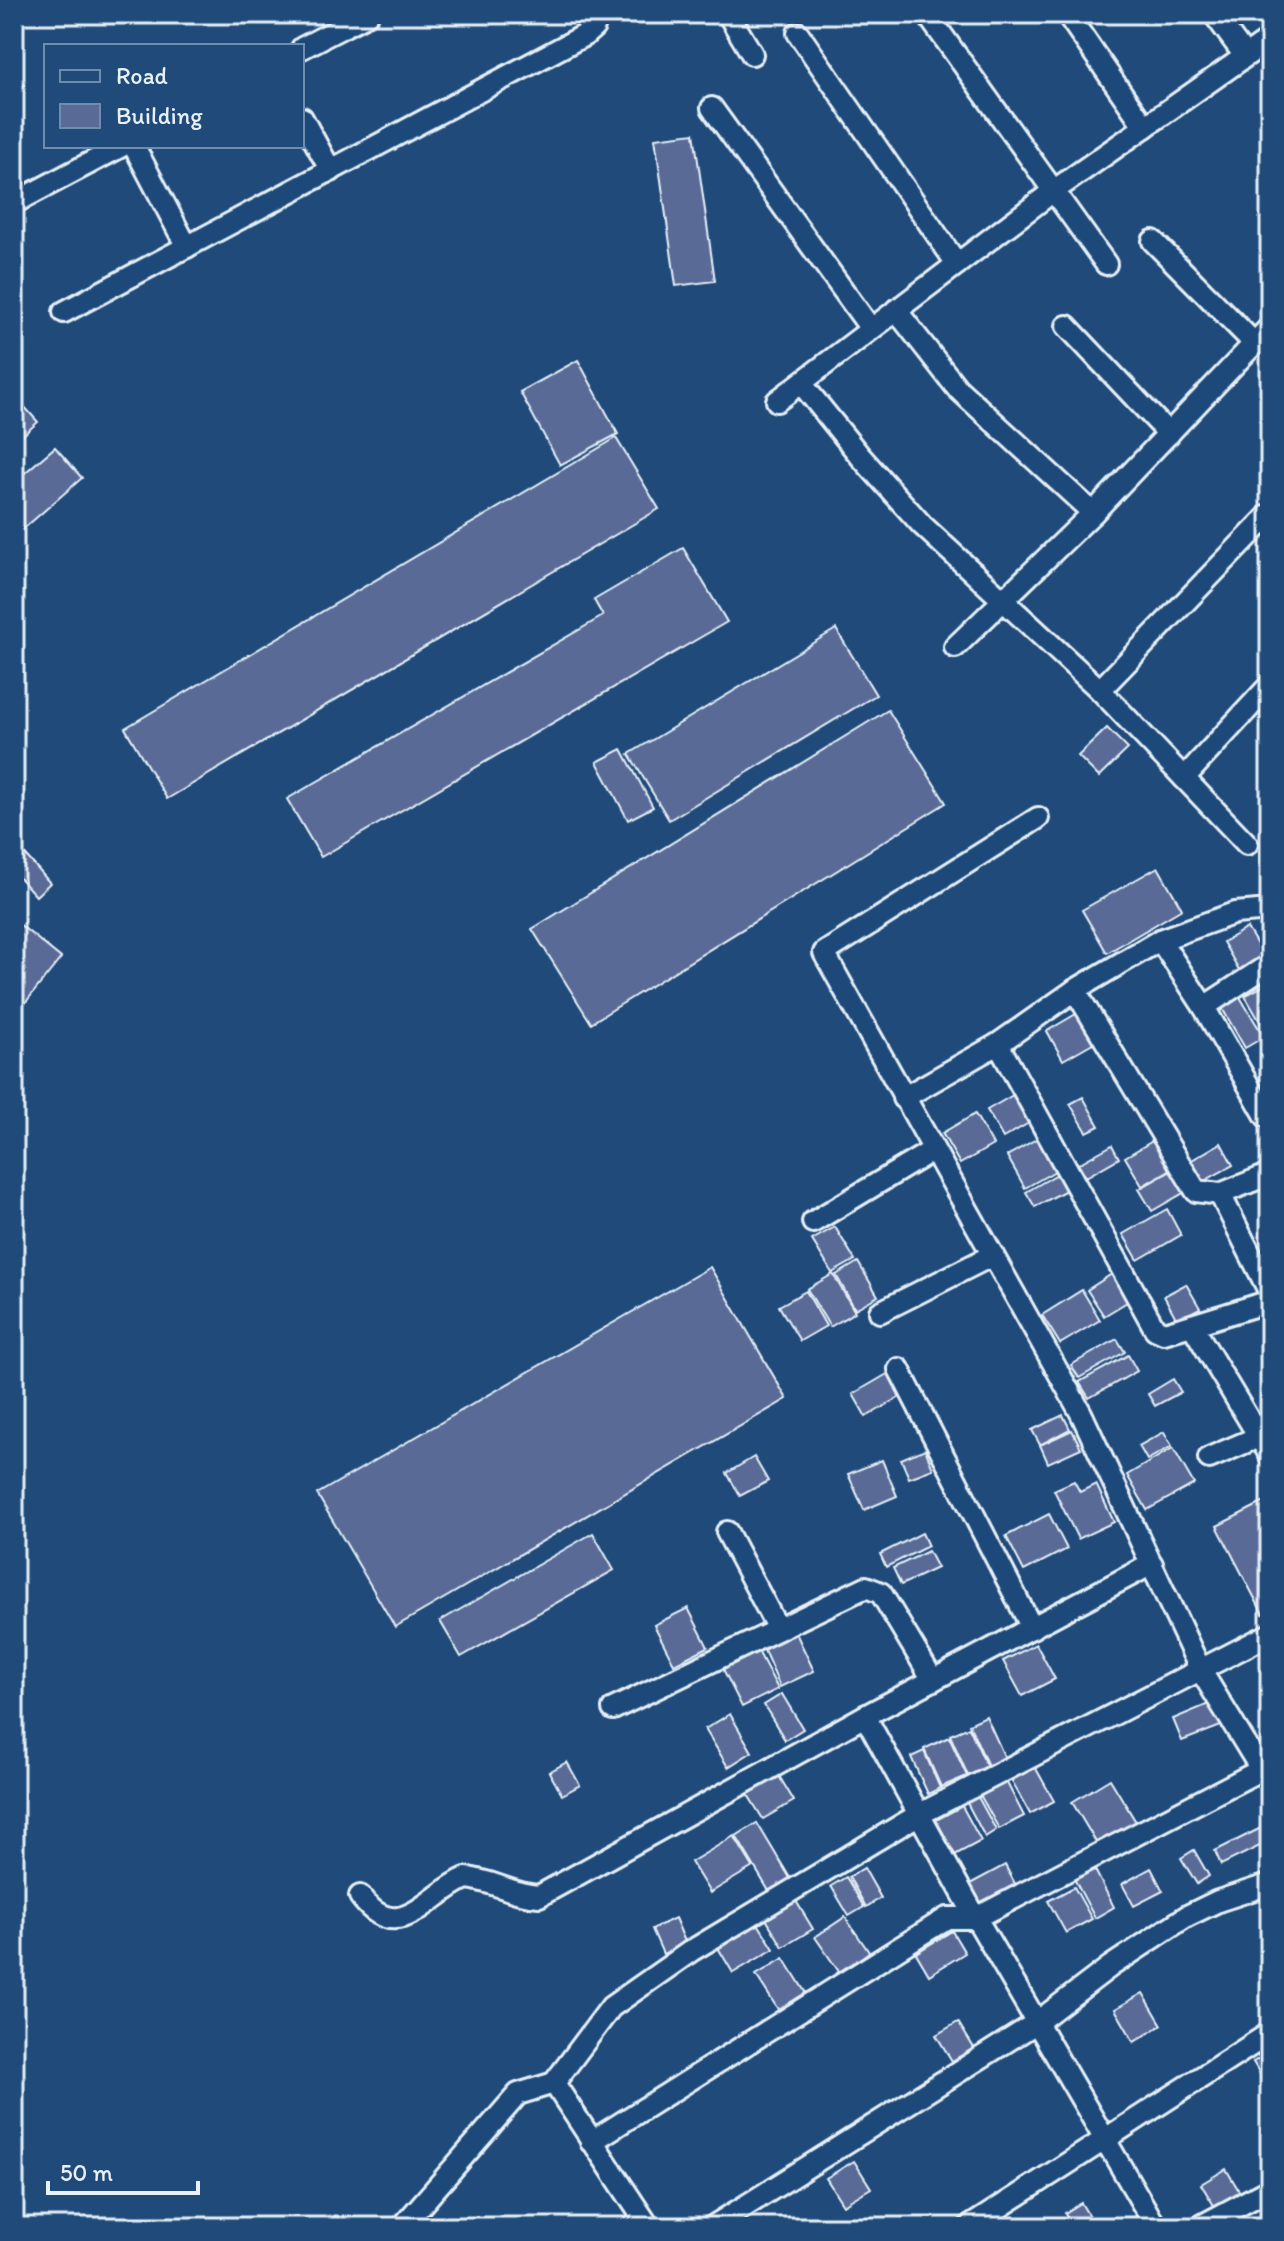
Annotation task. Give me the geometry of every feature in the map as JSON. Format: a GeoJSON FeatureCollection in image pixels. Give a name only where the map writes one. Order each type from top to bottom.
{"type":"FeatureCollection","features":[{"type":"Feature","properties":{"kind":"street"},"geometry":{"type":"LineString","coordinates":[[304,47],[368,14]]}},
{"type":"Feature","properties":{"kind":"street"},"geometry":{"type":"LineString","coordinates":[[64,312],[585,35],[594,27],[598,14]]}},
{"type":"Feature","properties":{"kind":"street"},"geometry":{"type":"LineString","coordinates":[[728,14],[752,54]]}},
{"type":"Feature","properties":{"kind":"street"},"geometry":{"type":"LineString","coordinates":[[927,14],[1106,264]]}},
{"type":"Feature","properties":{"kind":"street"},"geometry":{"type":"LineString","coordinates":[[1067,14],[1145,127]]}},
{"type":"Feature","properties":{"kind":"street"},"geometry":{"type":"LineString","coordinates":[[1214,14],[1245,56]]}},
{"type":"Feature","properties":{"kind":"street"},"geometry":{"type":"LineString","coordinates":[[798,33],[957,264]]}},
{"type":"Feature","properties":{"kind":"street"},"geometry":{"type":"LineString","coordinates":[[777,401],[1052,192],[1270,39]]}},
{"type":"Feature","properties":{"kind":"street"},"geometry":{"type":"LineString","coordinates":[[712,108],[871,329]]}},
{"type":"Feature","properties":{"kind":"street"},"geometry":{"type":"LineString","coordinates":[[304,122],[331,171]]}},
{"type":"Feature","properties":{"kind":"street"},"geometry":{"type":"LineString","coordinates":[[14,203],[118,148]]}},
{"type":"Feature","properties":{"kind":"street"},"geometry":{"type":"LineString","coordinates":[[135,148],[187,247]]}},
{"type":"Feature","properties":{"kind":"street"},"geometry":{"type":"LineString","coordinates":[[1153,241],[1255,344]]}},
{"type":"Feature","properties":{"kind":"street"},"geometry":{"type":"LineString","coordinates":[[896,310],[957,388],[1093,513]]}},
{"type":"Feature","properties":{"kind":"street"},"geometry":{"type":"LineString","coordinates":[[1067,326],[1169,434]]}},
{"type":"Feature","properties":{"kind":"street"},"geometry":{"type":"LineString","coordinates":[[955,647],[1093,513],[1270,327]]}},
{"type":"Feature","properties":{"kind":"street"},"geometry":{"type":"LineString","coordinates":[[801,383],[922,525],[1100,690],[1247,844]]}},
{"type":"Feature","properties":{"kind":"street"},"geometry":{"type":"LineString","coordinates":[[1100,690],[1270,514]]}},
{"type":"Feature","properties":{"kind":"street"},"geometry":{"type":"LineString","coordinates":[[1184,778],[1270,685]]}},
{"type":"Feature","properties":{"kind":"street"},"geometry":{"type":"LineString","coordinates":[[1038,818],[824,953],[1081,1413],[1201,1671],[1256,1761],[1268,1768]]}},
{"type":"Feature","properties":{"kind":"street"},"geometry":{"type":"LineString","coordinates":[[903,1098],[998,1044],[1075,990],[1160,940],[1235,913],[1270,910]]}},
{"type":"Feature","properties":{"kind":"street"},"geometry":{"type":"LineString","coordinates":[[1160,940],[1262,1086],[1266,1116]]}},
{"type":"Feature","properties":{"kind":"street"},"geometry":{"type":"LineString","coordinates":[[1204,1007],[1262,969]]}},
{"type":"Feature","properties":{"kind":"street"},"geometry":{"type":"LineString","coordinates":[[1075,990],[1196,1191],[1220,1194],[1270,1174]]}},
{"type":"Feature","properties":{"kind":"street"},"geometry":{"type":"LineString","coordinates":[[998,1044],[1155,1329],[1164,1333],[1270,1301]]}},
{"type":"Feature","properties":{"kind":"street"},"geometry":{"type":"LineString","coordinates":[[813,1222],[933,1150]]}},
{"type":"Feature","properties":{"kind":"street"},"geometry":{"type":"LineString","coordinates":[[1220,1194],[1270,1293]]}},
{"type":"Feature","properties":{"kind":"street"},"geometry":{"type":"LineString","coordinates":[[880,1312],[993,1255]]}},
{"type":"Feature","properties":{"kind":"street"},"geometry":{"type":"LineString","coordinates":[[1192,1325],[1265,1434],[1270,1455]]}},
{"type":"Feature","properties":{"kind":"street"},"geometry":{"type":"LineString","coordinates":[[899,1369],[1032,1628]]}},
{"type":"Feature","properties":{"kind":"street"},"geometry":{"type":"LineString","coordinates":[[1209,1458],[1265,1434]]}},
{"type":"Feature","properties":{"kind":"street"},"geometry":{"type":"LineString","coordinates":[[727,1532],[778,1629]]}},
{"type":"Feature","properties":{"kind":"street"},"geometry":{"type":"LineString","coordinates":[[360,1896],[371,1911],[393,1920],[406,1918],[466,1878],[502,1886],[522,1895],[539,1896],[865,1716],[1152,1564]]}},
{"type":"Feature","properties":{"kind":"street"},"geometry":{"type":"LineString","coordinates":[[613,1709],[866,1587],[881,1593],[933,1680]]}},
{"type":"Feature","properties":{"kind":"street"},"geometry":{"type":"LineString","coordinates":[[402,2227],[518,2094],[554,2083],[611,2007],[691,1951],[918,1815],[1270,1634]]}},
{"type":"Feature","properties":{"kind":"street"},"geometry":{"type":"LineString","coordinates":[[865,1716],[976,1918],[1156,2227]]}},
{"type":"Feature","properties":{"kind":"street"},"geometry":{"type":"LineString","coordinates":[[591,2142],[947,1918],[976,1918],[1268,1768]]}},
{"type":"Feature","properties":{"kind":"street"},"geometry":{"type":"LineString","coordinates":[[712,2227],[1036,2023],[1111,1966],[1187,1916],[1218,1901],[1270,1884]]}},
{"type":"Feature","properties":{"kind":"street"},"geometry":{"type":"LineString","coordinates":[[969,2227],[1270,2033]]}},
{"type":"Feature","properties":{"kind":"street"},"geometry":{"type":"LineString","coordinates":[[554,2083],[649,2227]]}},
{"type":"Feature","properties":{"kind":"street"},"geometry":{"type":"LineString","coordinates":[[1199,2227],[1270,2189]]}},
{"type":"Feature","properties":{"kind":"building"},"geometry":{"type":"Polygon","coordinates":[[[694,133],[715,281],[676,286],[655,138],[694,133]]]}},
{"type":"Feature","properties":{"kind":"building"},"geometry":{"type":"Polygon","coordinates":[[[578,360],[618,434],[560,465],[520,392],[578,360]]]}},
{"type":"Feature","properties":{"kind":"building"},"geometry":{"type":"Polygon","coordinates":[[[14,395],[38,422],[14,443],[14,395]]]}},
{"type":"Feature","properties":{"kind":"building"},"geometry":{"type":"Polygon","coordinates":[[[616,438],[659,509],[167,799],[125,728],[616,438]]]}},
{"type":"Feature","properties":{"kind":"building"},"geometry":{"type":"Polygon","coordinates":[[[55,447],[82,478],[14,537],[14,482],[55,447]]]}},
{"type":"Feature","properties":{"kind":"building"},"geometry":{"type":"Polygon","coordinates":[[[683,548],[727,622],[321,857],[287,799],[603,616],[594,600],[683,548]]]}},
{"type":"Feature","properties":{"kind":"building"},"geometry":{"type":"Polygon","coordinates":[[[836,629],[876,695],[669,820],[629,754],[836,629]]]}},
{"type":"Feature","properties":{"kind":"building"},"geometry":{"type":"Polygon","coordinates":[[[888,710],[946,803],[591,1023],[532,929],[888,710]]]}},
{"type":"Feature","properties":{"kind":"building"},"geometry":{"type":"Polygon","coordinates":[[[1107,728],[1128,749],[1099,777],[1078,756],[1107,728]]]}},
{"type":"Feature","properties":{"kind":"building"},"geometry":{"type":"Polygon","coordinates":[[[622,749],[653,807],[628,820],[597,762],[622,749]]]}},
{"type":"Feature","properties":{"kind":"building"},"geometry":{"type":"Polygon","coordinates":[[[14,842],[50,883],[36,896],[14,872],[14,842]]]}},
{"type":"Feature","properties":{"kind":"building"},"geometry":{"type":"Polygon","coordinates":[[[1158,867],[1182,909],[1107,953],[1082,910],[1158,867]]]}},
{"type":"Feature","properties":{"kind":"building"},"geometry":{"type":"Polygon","coordinates":[[[14,920],[61,958],[14,1017],[14,920]]]}},
{"type":"Feature","properties":{"kind":"building"},"geometry":{"type":"Polygon","coordinates":[[[1247,928],[1264,956],[1239,970],[1223,942],[1247,928]]]}},
{"type":"Feature","properties":{"kind":"building"},"geometry":{"type":"Polygon","coordinates":[[[1270,982],[1270,1030],[1266,1032],[1245,996],[1270,982]]]}},
{"type":"Feature","properties":{"kind":"building"},"geometry":{"type":"Polygon","coordinates":[[[1240,997],[1264,1037],[1245,1048],[1222,1008],[1240,997]]]}},
{"type":"Feature","properties":{"kind":"building"},"geometry":{"type":"Polygon","coordinates":[[[1081,1011],[1098,1040],[1063,1060],[1047,1031],[1081,1011]]]}},
{"type":"Feature","properties":{"kind":"building"},"geometry":{"type":"Polygon","coordinates":[[[1013,1095],[1029,1123],[1003,1138],[987,1110],[1013,1095]]]}},
{"type":"Feature","properties":{"kind":"building"},"geometry":{"type":"Polygon","coordinates":[[[1083,1097],[1099,1126],[1087,1132],[1070,1104],[1083,1097]]]}},
{"type":"Feature","properties":{"kind":"building"},"geometry":{"type":"Polygon","coordinates":[[[975,1114],[993,1145],[960,1164],[942,1133],[975,1114]]]}},
{"type":"Feature","properties":{"kind":"building"},"geometry":{"type":"Polygon","coordinates":[[[1038,1138],[1057,1170],[1025,1188],[1007,1156],[1038,1138]]]}},
{"type":"Feature","properties":{"kind":"building"},"geometry":{"type":"Polygon","coordinates":[[[1156,1139],[1173,1168],[1142,1186],[1125,1157],[1156,1139]]]}},
{"type":"Feature","properties":{"kind":"building"},"geometry":{"type":"Polygon","coordinates":[[[1221,1143],[1233,1165],[1197,1185],[1185,1164],[1221,1143]]]}},
{"type":"Feature","properties":{"kind":"building"},"geometry":{"type":"Polygon","coordinates":[[[1112,1145],[1119,1158],[1086,1177],[1078,1164],[1112,1145]]]}},
{"type":"Feature","properties":{"kind":"building"},"geometry":{"type":"Polygon","coordinates":[[[1173,1170],[1185,1192],[1152,1211],[1139,1189],[1173,1170]]]}},
{"type":"Feature","properties":{"kind":"building"},"geometry":{"type":"Polygon","coordinates":[[[1059,1173],[1068,1189],[1035,1207],[1026,1192],[1059,1173]]]}},
{"type":"Feature","properties":{"kind":"building"},"geometry":{"type":"Polygon","coordinates":[[[1167,1209],[1181,1235],[1138,1260],[1123,1234],[1167,1209]]]}},
{"type":"Feature","properties":{"kind":"building"},"geometry":{"type":"Polygon","coordinates":[[[835,1227],[855,1260],[832,1273],[812,1240],[835,1227]]]}},
{"type":"Feature","properties":{"kind":"building"},"geometry":{"type":"Polygon","coordinates":[[[858,1262],[878,1296],[855,1309],[836,1275],[858,1262]]]}},
{"type":"Feature","properties":{"kind":"building"},"geometry":{"type":"Polygon","coordinates":[[[710,1267],[787,1399],[395,1627],[317,1494],[710,1267]]]}},
{"type":"Feature","properties":{"kind":"building"},"geometry":{"type":"Polygon","coordinates":[[[1115,1272],[1132,1299],[1104,1316],[1087,1290],[1115,1272]]]}},
{"type":"Feature","properties":{"kind":"building"},"geometry":{"type":"Polygon","coordinates":[[[833,1274],[855,1312],[830,1327],[807,1289],[833,1274]]]}},
{"type":"Feature","properties":{"kind":"building"},"geometry":{"type":"Polygon","coordinates":[[[1186,1284],[1200,1308],[1177,1320],[1164,1296],[1186,1284]]]}},
{"type":"Feature","properties":{"kind":"building"},"geometry":{"type":"Polygon","coordinates":[[[1082,1290],[1100,1320],[1060,1344],[1042,1315],[1082,1290]]]}},
{"type":"Feature","properties":{"kind":"building"},"geometry":{"type":"Polygon","coordinates":[[[806,1291],[826,1326],[800,1341],[779,1306],[806,1291]]]}},
{"type":"Feature","properties":{"kind":"building"},"geometry":{"type":"Polygon","coordinates":[[[1117,1339],[1125,1352],[1079,1378],[1071,1365],[1117,1339]]]}},
{"type":"Feature","properties":{"kind":"building"},"geometry":{"type":"Polygon","coordinates":[[[1128,1355],[1137,1371],[1089,1398],[1079,1382],[1128,1355]]]}},
{"type":"Feature","properties":{"kind":"building"},"geometry":{"type":"Polygon","coordinates":[[[889,1373],[902,1396],[866,1417],[853,1394],[889,1373]]]}},
{"type":"Feature","properties":{"kind":"building"},"geometry":{"type":"Polygon","coordinates":[[[1173,1379],[1181,1392],[1155,1406],[1148,1394],[1173,1379]]]}},
{"type":"Feature","properties":{"kind":"building"},"geometry":{"type":"Polygon","coordinates":[[[1063,1415],[1070,1429],[1040,1445],[1032,1430],[1063,1415]]]}},
{"type":"Feature","properties":{"kind":"building"},"geometry":{"type":"Polygon","coordinates":[[[1072,1430],[1081,1448],[1048,1463],[1040,1445],[1072,1430]]]}},
{"type":"Feature","properties":{"kind":"building"},"geometry":{"type":"Polygon","coordinates":[[[1164,1432],[1172,1446],[1147,1460],[1139,1446],[1164,1432]]]}},
{"type":"Feature","properties":{"kind":"building"},"geometry":{"type":"Polygon","coordinates":[[[1173,1448],[1194,1484],[1147,1510],[1127,1475],[1173,1448]]]}},
{"type":"Feature","properties":{"kind":"building"},"geometry":{"type":"Polygon","coordinates":[[[925,1449],[933,1469],[909,1478],[901,1459],[925,1449]]]}},
{"type":"Feature","properties":{"kind":"building"},"geometry":{"type":"Polygon","coordinates":[[[754,1457],[768,1481],[740,1496],[727,1473],[754,1457]]]}},
{"type":"Feature","properties":{"kind":"building"},"geometry":{"type":"Polygon","coordinates":[[[882,1460],[897,1496],[864,1510],[848,1474],[882,1460]]]}},
{"type":"Feature","properties":{"kind":"building"},"geometry":{"type":"Polygon","coordinates":[[[1074,1481],[1080,1492],[1096,1484],[1114,1522],[1078,1539],[1054,1490],[1074,1481]]]}},
{"type":"Feature","properties":{"kind":"building"},"geometry":{"type":"Polygon","coordinates":[[[1270,1499],[1270,1610],[1263,1614],[1217,1526],[1270,1499]]]}},
{"type":"Feature","properties":{"kind":"building"},"geometry":{"type":"Polygon","coordinates":[[[1049,1514],[1067,1549],[1024,1571],[1006,1536],[1049,1514]]]}},
{"type":"Feature","properties":{"kind":"building"},"geometry":{"type":"Polygon","coordinates":[[[593,1533],[614,1570],[461,1657],[440,1621],[593,1533]]]}},
{"type":"Feature","properties":{"kind":"building"},"geometry":{"type":"Polygon","coordinates":[[[922,1533],[928,1546],[886,1567],[880,1554],[922,1533]]]}},
{"type":"Feature","properties":{"kind":"building"},"geometry":{"type":"Polygon","coordinates":[[[928,1551],[937,1568],[901,1585],[893,1568],[928,1551]]]}},
{"type":"Feature","properties":{"kind":"building"},"geometry":{"type":"Polygon","coordinates":[[[688,1608],[708,1647],[674,1664],[654,1625],[688,1608]]]}},
{"type":"Feature","properties":{"kind":"building"},"geometry":{"type":"Polygon","coordinates":[[[796,1633],[814,1671],[780,1687],[763,1648],[796,1633]]]}},
{"type":"Feature","properties":{"kind":"building"},"geometry":{"type":"Polygon","coordinates":[[[1036,1644],[1055,1679],[1022,1696],[1003,1661],[1036,1644]]]}},
{"type":"Feature","properties":{"kind":"building"},"geometry":{"type":"Polygon","coordinates":[[[757,1649],[778,1689],[742,1707],[722,1667],[757,1649]]]}},
{"type":"Feature","properties":{"kind":"building"},"geometry":{"type":"Polygon","coordinates":[[[782,1694],[803,1729],[785,1740],[764,1705],[782,1694]]]}},
{"type":"Feature","properties":{"kind":"building"},"geometry":{"type":"Polygon","coordinates":[[[1211,1703],[1221,1726],[1182,1741],[1173,1719],[1211,1703]]]}},
{"type":"Feature","properties":{"kind":"building"},"geometry":{"type":"Polygon","coordinates":[[[730,1714],[752,1752],[728,1767],[705,1729],[730,1714]]]}},
{"type":"Feature","properties":{"kind":"building"},"geometry":{"type":"Polygon","coordinates":[[[986,1716],[1005,1758],[988,1766],[969,1724],[986,1716]]]}},
{"type":"Feature","properties":{"kind":"building"},"geometry":{"type":"Polygon","coordinates":[[[969,1727],[987,1767],[968,1776],[950,1735],[969,1727]]]}},
{"type":"Feature","properties":{"kind":"building"},"geometry":{"type":"Polygon","coordinates":[[[949,1737],[967,1776],[941,1787],[924,1749],[949,1737]]]}},
{"type":"Feature","properties":{"kind":"building"},"geometry":{"type":"Polygon","coordinates":[[[924,1751],[940,1788],[928,1794],[911,1757],[924,1751]]]}},
{"type":"Feature","properties":{"kind":"building"},"geometry":{"type":"Polygon","coordinates":[[[567,1762],[580,1785],[562,1795],[549,1772],[567,1762]]]}},
{"type":"Feature","properties":{"kind":"building"},"geometry":{"type":"Polygon","coordinates":[[[1034,1765],[1054,1801],[1030,1814],[1010,1778],[1034,1765]]]}},
{"type":"Feature","properties":{"kind":"building"},"geometry":{"type":"Polygon","coordinates":[[[776,1771],[794,1801],[763,1819],[745,1790],[776,1771]]]}},
{"type":"Feature","properties":{"kind":"building"},"geometry":{"type":"Polygon","coordinates":[[[1110,1779],[1136,1822],[1097,1844],[1072,1802],[1110,1779]]]}},
{"type":"Feature","properties":{"kind":"building"},"geometry":{"type":"Polygon","coordinates":[[[1006,1781],[1024,1816],[999,1829],[980,1795],[1006,1781]]]}},
{"type":"Feature","properties":{"kind":"building"},"geometry":{"type":"Polygon","coordinates":[[[978,1797],[996,1830],[985,1837],[967,1803],[978,1797]]]}},
{"type":"Feature","properties":{"kind":"building"},"geometry":{"type":"Polygon","coordinates":[[[962,1806],[981,1841],[955,1855],[936,1820],[962,1806]]]}},
{"type":"Feature","properties":{"kind":"building"},"geometry":{"type":"Polygon","coordinates":[[[757,1823],[790,1878],[769,1891],[736,1836],[757,1823]]]}},
{"type":"Feature","properties":{"kind":"building"},"geometry":{"type":"Polygon","coordinates":[[[1265,1826],[1270,1841],[1221,1865],[1215,1851],[1265,1826]]]}},
{"type":"Feature","properties":{"kind":"building"},"geometry":{"type":"Polygon","coordinates":[[[734,1836],[753,1867],[710,1893],[691,1862],[734,1836]]]}},
{"type":"Feature","properties":{"kind":"building"},"geometry":{"type":"Polygon","coordinates":[[[1194,1850],[1209,1876],[1197,1884],[1181,1858],[1194,1850]]]}},
{"type":"Feature","properties":{"kind":"building"},"geometry":{"type":"Polygon","coordinates":[[[1005,1865],[1020,1893],[983,1912],[968,1885],[1005,1865]]]}},
{"type":"Feature","properties":{"kind":"building"},"geometry":{"type":"Polygon","coordinates":[[[864,1868],[881,1898],[866,1907],[849,1877],[864,1868]]]}},
{"type":"Feature","properties":{"kind":"building"},"geometry":{"type":"Polygon","coordinates":[[[1094,1868],[1114,1907],[1095,1918],[1074,1879],[1094,1868]]]}},
{"type":"Feature","properties":{"kind":"building"},"geometry":{"type":"Polygon","coordinates":[[[1151,1868],[1163,1891],[1134,1906],[1122,1884],[1151,1868]]]}},
{"type":"Feature","properties":{"kind":"building"},"geometry":{"type":"Polygon","coordinates":[[[846,1877],[864,1907],[849,1916],[831,1886],[846,1877]]]}},
{"type":"Feature","properties":{"kind":"building"},"geometry":{"type":"Polygon","coordinates":[[[1074,1887],[1092,1919],[1066,1933],[1048,1901],[1074,1887]]]}},
{"type":"Feature","properties":{"kind":"building"},"geometry":{"type":"Polygon","coordinates":[[[793,1896],[813,1929],[783,1947],[763,1914],[793,1896]]]}},
{"type":"Feature","properties":{"kind":"building"},"geometry":{"type":"Polygon","coordinates":[[[845,1917],[869,1952],[840,1973],[815,1937],[845,1917]]]}},
{"type":"Feature","properties":{"kind":"building"},"geometry":{"type":"Polygon","coordinates":[[[675,1918],[686,1944],[663,1954],[652,1929],[675,1918]]]}},
{"type":"Feature","properties":{"kind":"building"},"geometry":{"type":"Polygon","coordinates":[[[757,1922],[774,1949],[733,1973],[717,1946],[757,1922]]]}},
{"type":"Feature","properties":{"kind":"building"},"geometry":{"type":"Polygon","coordinates":[[[952,1931],[965,1953],[929,1975],[916,1953],[952,1931]]]}},
{"type":"Feature","properties":{"kind":"building"},"geometry":{"type":"Polygon","coordinates":[[[784,1958],[807,1995],[779,2011],[756,1975],[784,1958]]]}},
{"type":"Feature","properties":{"kind":"building"},"geometry":{"type":"Polygon","coordinates":[[[1143,1993],[1162,2025],[1134,2042],[1115,2009],[1143,1993]]]}},
{"type":"Feature","properties":{"kind":"building"},"geometry":{"type":"Polygon","coordinates":[[[958,2022],[974,2048],[952,2061],[936,2035],[958,2022]]]}},
{"type":"Feature","properties":{"kind":"building"},"geometry":{"type":"Polygon","coordinates":[[[1270,2052],[1270,2090],[1253,2062],[1270,2052]]]}},
{"type":"Feature","properties":{"kind":"building"},"geometry":{"type":"Polygon","coordinates":[[[854,2161],[871,2188],[843,2205],[826,2178],[854,2161]]]}},
{"type":"Feature","properties":{"kind":"building"},"geometry":{"type":"Polygon","coordinates":[[[1226,2169],[1241,2194],[1216,2209],[1201,2184],[1226,2169]]]}},
{"type":"Feature","properties":{"kind":"building"},"geometry":{"type":"Polygon","coordinates":[[[1081,2203],[1093,2223],[1087,2227],[1073,2227],[1065,2213],[1081,2203]]]}},
{"type":"Feature","properties":{"kind":"building"},"geometry":{"type":"Polygon","coordinates":[[[1267,2217],[1270,2227],[1252,2227],[1267,2217]]]}}]}
